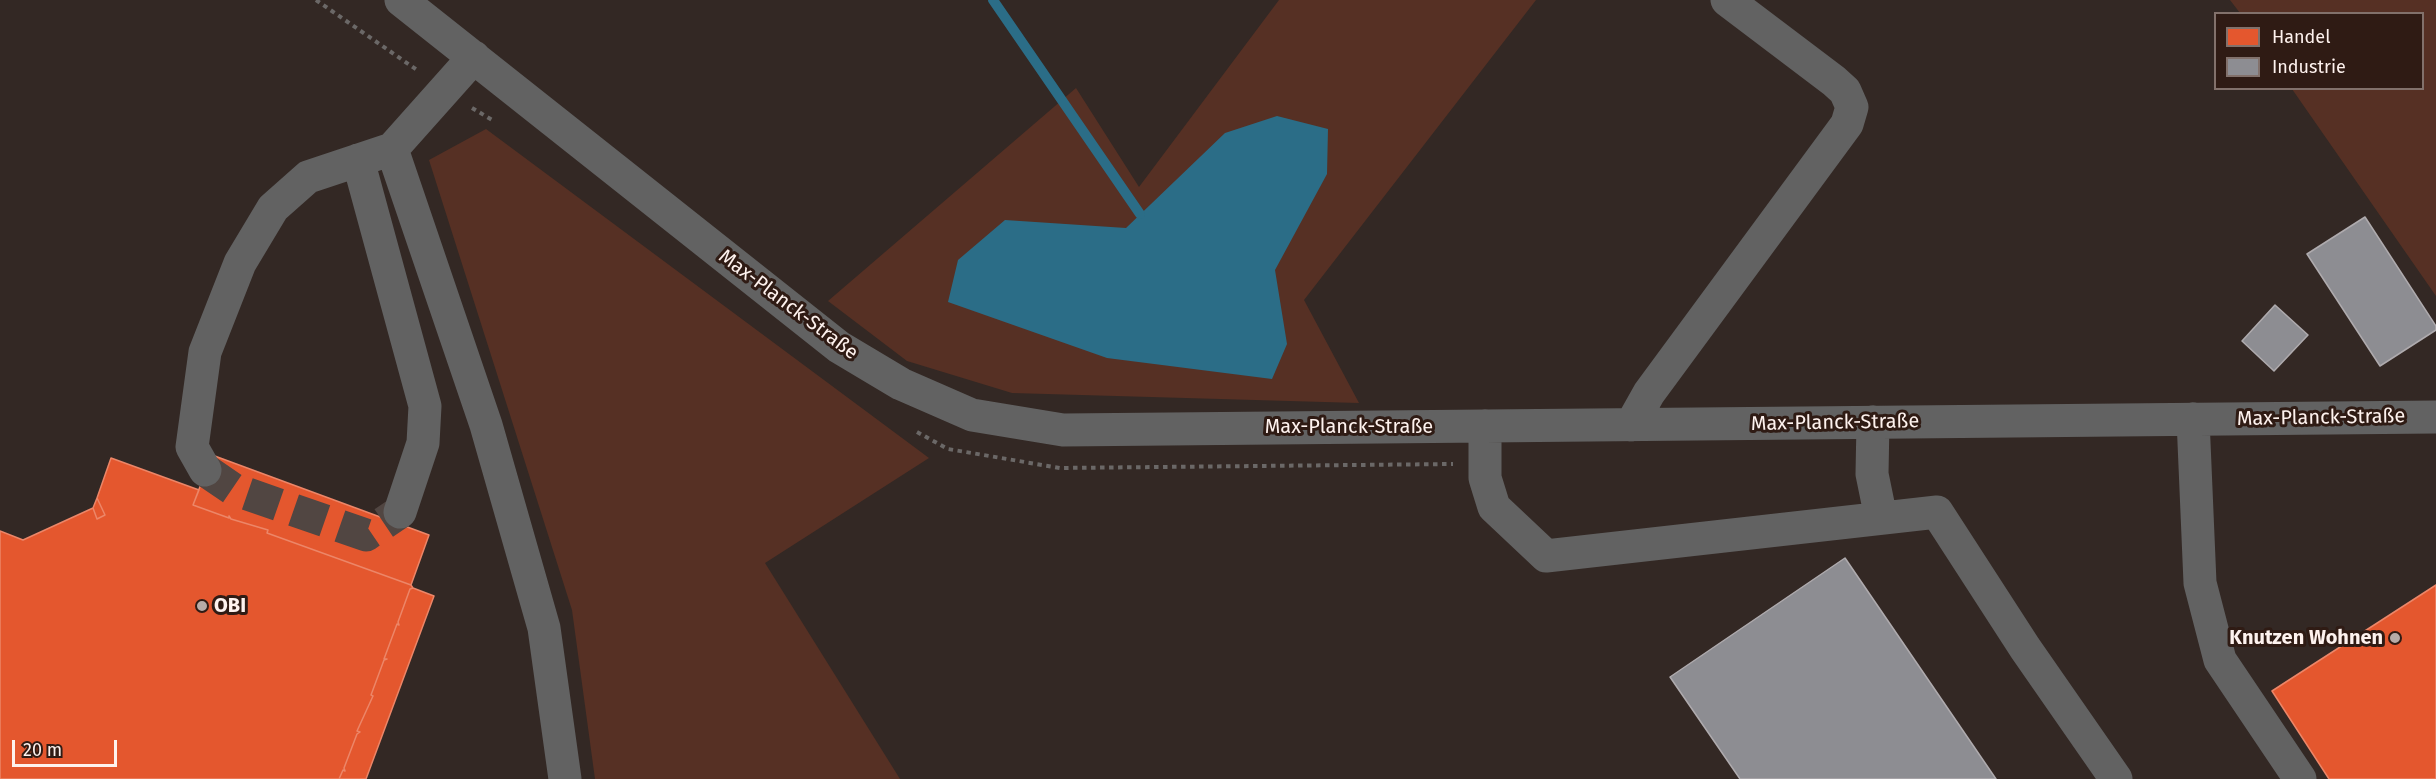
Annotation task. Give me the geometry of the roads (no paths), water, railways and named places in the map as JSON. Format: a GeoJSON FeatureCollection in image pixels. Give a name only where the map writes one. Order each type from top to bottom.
{"type":"FeatureCollection","features":[{"type":"Feature","properties":{"kind":"street","name":"Max-Planck-Straße"},"geometry":{"type":"LineString","coordinates":[[401,0],[839,347],[901,384],[972,415],[1063,430],[2436,417]]}},
{"type":"Feature","properties":{"kind":"street"},"geometry":{"type":"LineString","coordinates":[[1631,425],[1649,393],[1847,124],[1852,107],[1845,91],[1834,81],[1727,0]]}},
{"type":"Feature","properties":{"kind":"street"},"geometry":{"type":"LineString","coordinates":[[206,470],[192,447],[205,352],[240,263],[273,208],[308,177],[392,149],[474,57]]}},
{"type":"Feature","properties":{"kind":"street"},"geometry":{"type":"LineString","coordinates":[[392,149],[486,425],[544,628],[565,779]]}},
{"type":"Feature","properties":{"kind":"street"},"geometry":{"type":"LineString","coordinates":[[358,160],[425,406],[423,443],[400,512]]}},
{"type":"Feature","properties":{"kind":"street"},"geometry":{"type":"LineString","coordinates":[[2193,419],[2199,583],[2220,660],[2300,779]]}},
{"type":"Feature","properties":{"kind":"street"},"geometry":{"type":"LineString","coordinates":[[1873,422],[1872,474],[1881,518]]}},
{"type":"Feature","properties":{"kind":"street"},"geometry":{"type":"LineString","coordinates":[[1485,426],[1485,478],[1494,507],[1545,556],[1937,512],[2025,648],[2116,779]]}},
{"type":"Feature","properties":{"kind":"water"},"geometry":{"type":"Polygon","coordinates":[[[1277,116],[1328,129],[1327,174],[1275,270],[1287,344],[1272,379],[1107,358],[948,302],[958,260],[1005,220],[1126,228],[1225,133],[1277,116]]]}},
{"type":"Feature","properties":{"kind":"waterway"},"geometry":{"type":"LineString","coordinates":[[993,0],[1140,214]]}},
{"type":"Feature","properties":{"kind":"tunnel"},"geometry":{"type":"LineString","coordinates":[[205,470],[233,489],[366,535],[400,512]]}},
{"type":"Feature","properties":{"kind":"place","name":"OBI"},"geometry":{"type":"Point","coordinates":[202,606]}},
{"type":"Feature","properties":{"kind":"place","name":"Knutzen Wohnen"},"geometry":{"type":"Point","coordinates":[2395,638]}}]}
